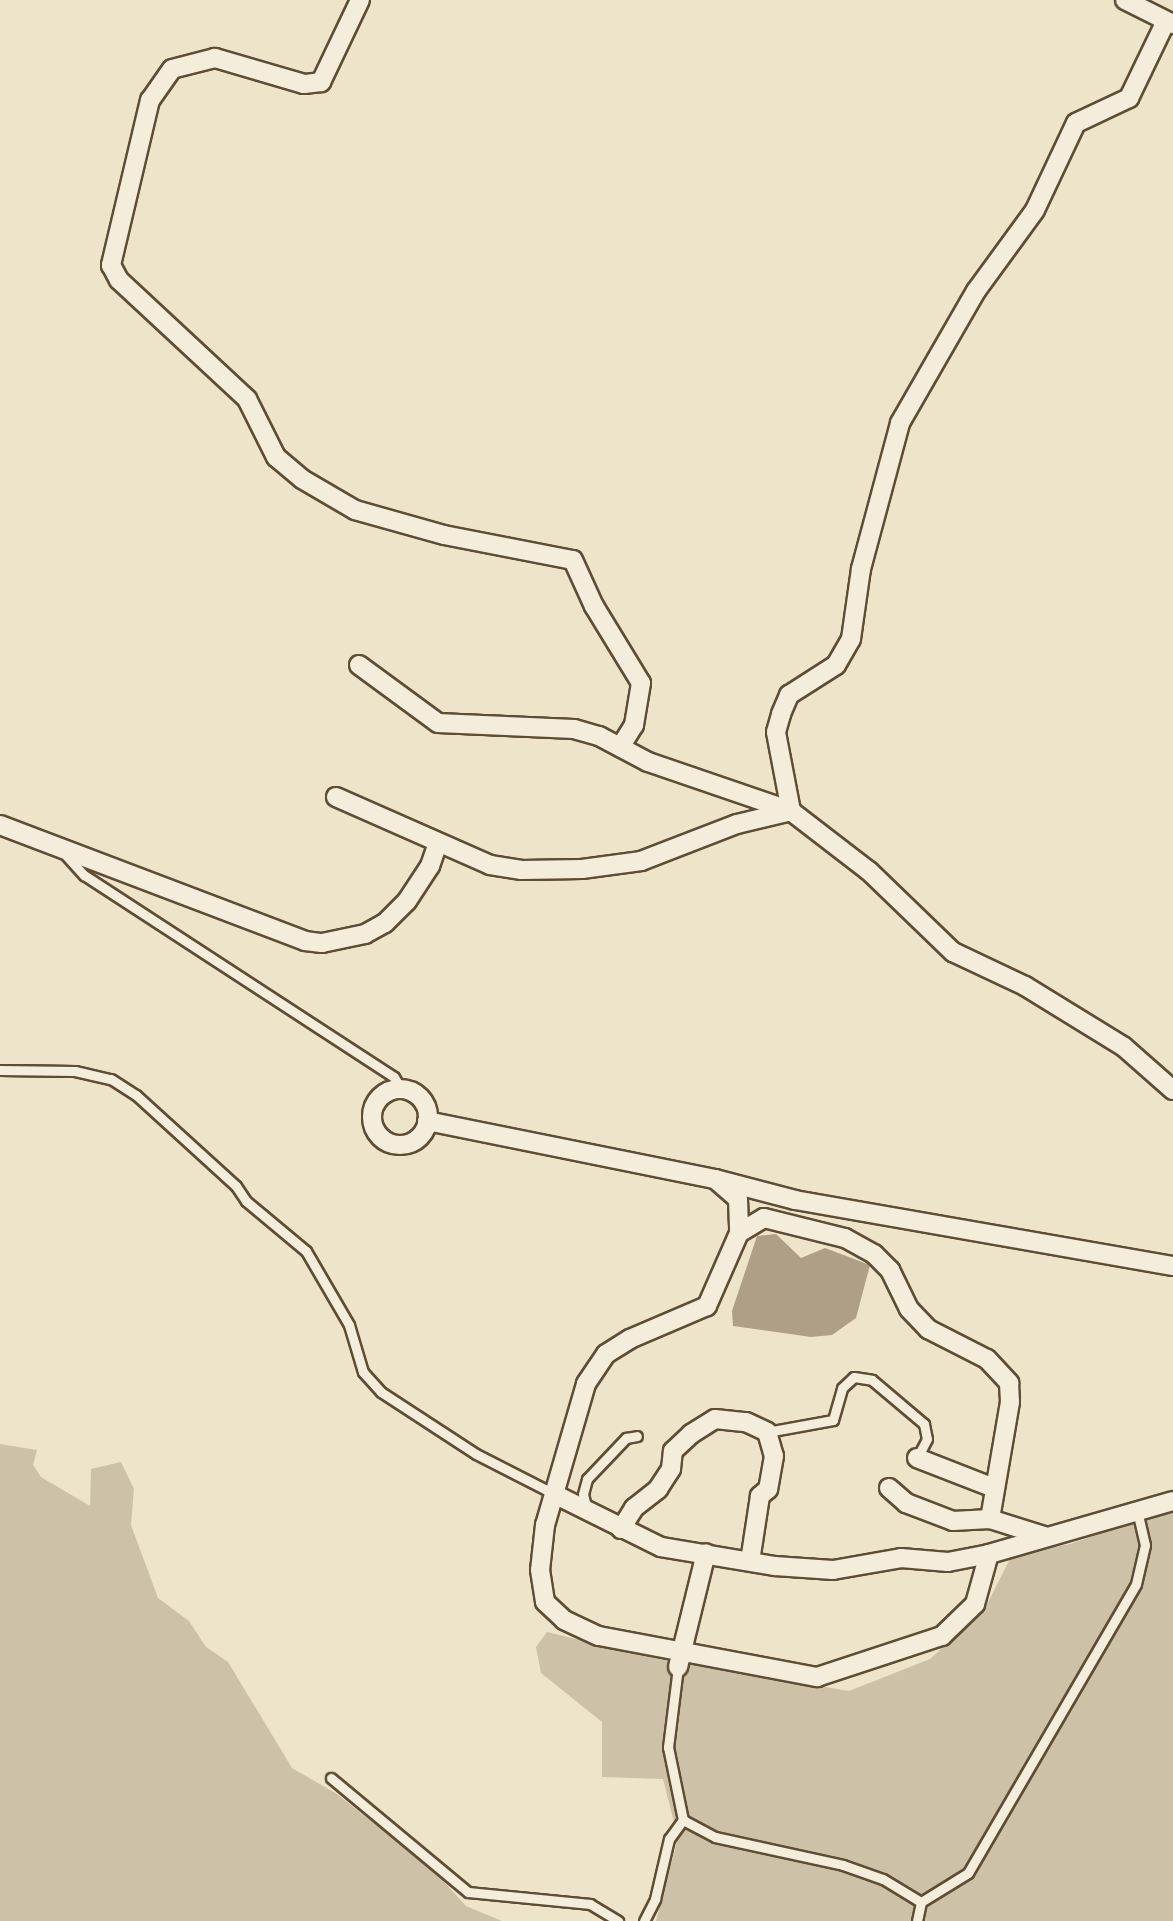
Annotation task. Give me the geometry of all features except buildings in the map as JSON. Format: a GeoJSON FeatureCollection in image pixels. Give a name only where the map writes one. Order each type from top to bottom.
{"type":"FeatureCollection","features":[{"type":"Feature","properties":{"kind":"street"},"geometry":{"type":"LineString","coordinates":[[360,0],[321,82],[304,84],[215,58],[172,69],[150,100],[111,265],[119,280],[247,399],[276,457],[302,479],[368,513],[444,535],[553,553],[573,560],[594,606],[641,683],[634,725],[620,747]]}},
{"type":"Feature","properties":{"kind":"street"},"geometry":{"type":"LineString","coordinates":[[791,811],[776,732],[778,723],[789,695],[836,665],[851,639],[860,569],[900,423],[976,291],[1035,210],[1076,123],[1129,98],[1170,22],[1125,0]]}},
{"type":"Feature","properties":{"kind":"street"},"geometry":{"type":"LineString","coordinates":[[359,665],[438,723],[574,729],[620,747],[648,762],[791,811],[869,871],[953,952],[1025,986],[1124,1047],[1173,1090]]}},
{"type":"Feature","properties":{"kind":"street"},"geometry":{"type":"LineString","coordinates":[[336,797],[490,865],[582,869],[641,860],[737,824],[791,811]]}},
{"type":"Feature","properties":{"kind":"street"},"geometry":{"type":"LineString","coordinates":[[0,825],[305,941],[322,943],[365,934],[385,923],[407,901],[430,866],[438,842]]}},
{"type":"Feature","properties":{"kind":"street"},"geometry":{"type":"LineString","coordinates":[[401,1089],[424,1103],[427,1121],[419,1137],[403,1145],[378,1135],[373,1109],[384,1094],[401,1089]]}},
{"type":"Feature","properties":{"kind":"street"},"geometry":{"type":"LineString","coordinates":[[427,1121],[715,1179],[795,1200],[1173,1266]]}},
{"type":"Feature","properties":{"kind":"street"},"geometry":{"type":"LineString","coordinates":[[715,1179],[738,1199],[739,1233],[707,1306],[630,1339],[606,1354],[586,1384],[545,1525],[540,1570],[545,1602],[564,1620],[599,1636],[679,1659],[817,1677],[942,1636],[975,1604],[989,1554]]}},
{"type":"Feature","properties":{"kind":"street"},"geometry":{"type":"LineString","coordinates":[[739,1233],[764,1217],[845,1238],[874,1254],[890,1270],[909,1309],[929,1329],[988,1359],[1009,1383],[990,1518]]}},
{"type":"Feature","properties":{"kind":"street"},"geometry":{"type":"LineString","coordinates":[[621,1529],[635,1508],[658,1489],[671,1469],[673,1451],[691,1434],[715,1419],[728,1419],[767,1432],[774,1472],[768,1489],[760,1496],[750,1561]]}},
{"type":"Feature","properties":{"kind":"street"},"geometry":{"type":"LineString","coordinates":[[917,1458],[994,1488]]}},
{"type":"Feature","properties":{"kind":"street"},"geometry":{"type":"LineString","coordinates":[[889,1488],[906,1503],[953,1521],[990,1518],[1044,1536]]}},
{"type":"Feature","properties":{"kind":"street"},"geometry":{"type":"LineString","coordinates":[[554,1494],[589,1515],[661,1547],[833,1570],[901,1558],[948,1562],[989,1554],[1173,1501]]}},
{"type":"Feature","properties":{"kind":"street"},"geometry":{"type":"LineString","coordinates":[[679,1659],[706,1553]]}},
{"type":"Feature","properties":{"kind":"lane"},"geometry":{"type":"LineString","coordinates":[[60,847],[84,875],[394,1076],[401,1089]]}},
{"type":"Feature","properties":{"kind":"lane"},"geometry":{"type":"LineString","coordinates":[[0,1070],[75,1071],[111,1079],[136,1095],[236,1186],[246,1201],[306,1251],[349,1325],[363,1372],[381,1392],[476,1454],[554,1494]]}},
{"type":"Feature","properties":{"kind":"lane"},"geometry":{"type":"LineString","coordinates":[[767,1432],[833,1420],[842,1388],[854,1377],[872,1380],[924,1423],[927,1440],[917,1458]]}},
{"type":"Feature","properties":{"kind":"lane"},"geometry":{"type":"LineString","coordinates":[[589,1515],[583,1494],[587,1479],[625,1438],[637,1436]]}},
{"type":"Feature","properties":{"kind":"lane"},"geometry":{"type":"LineString","coordinates":[[917,1921],[921,1902],[968,1873],[1136,1584],[1145,1545],[1137,1511]]}},
{"type":"Feature","properties":{"kind":"lane"},"geometry":{"type":"LineString","coordinates":[[644,1921],[656,1899],[669,1839],[683,1820],[668,1747],[679,1659]]}},
{"type":"Feature","properties":{"kind":"lane"},"geometry":{"type":"LineString","coordinates":[[331,1779],[468,1892],[590,1904],[618,1921]]}},
{"type":"Feature","properties":{"kind":"lane"},"geometry":{"type":"LineString","coordinates":[[683,1820],[715,1837],[843,1865],[883,1879],[921,1902]]}},
{"type":"Feature","properties":{"kind":"shaded area"},"geometry":{"type":"Polygon","coordinates":[[[776,1234],[801,1258],[825,1248],[870,1265],[856,1318],[832,1335],[811,1337],[733,1326],[732,1311],[757,1236],[776,1234]]]}},
{"type":"Feature","properties":{"kind":"shaded area"},"geometry":{"type":"Polygon","coordinates":[[[0,1444],[37,1450],[33,1465],[41,1477],[90,1506],[91,1469],[121,1462],[134,1489],[131,1525],[158,1598],[189,1621],[206,1647],[228,1662],[292,1768],[337,1794],[435,1872],[466,1906],[502,1921],[0,1921],[0,1444]]]}},
{"type":"Feature","properties":{"kind":"shaded area"},"geometry":{"type":"Polygon","coordinates":[[[1173,1509],[1173,1921],[656,1921],[678,1838],[663,1779],[602,1777],[602,1722],[541,1673],[536,1647],[547,1632],[659,1659],[849,1691],[930,1659],[983,1612],[1012,1555],[1070,1544],[1173,1509]]]}}]}
